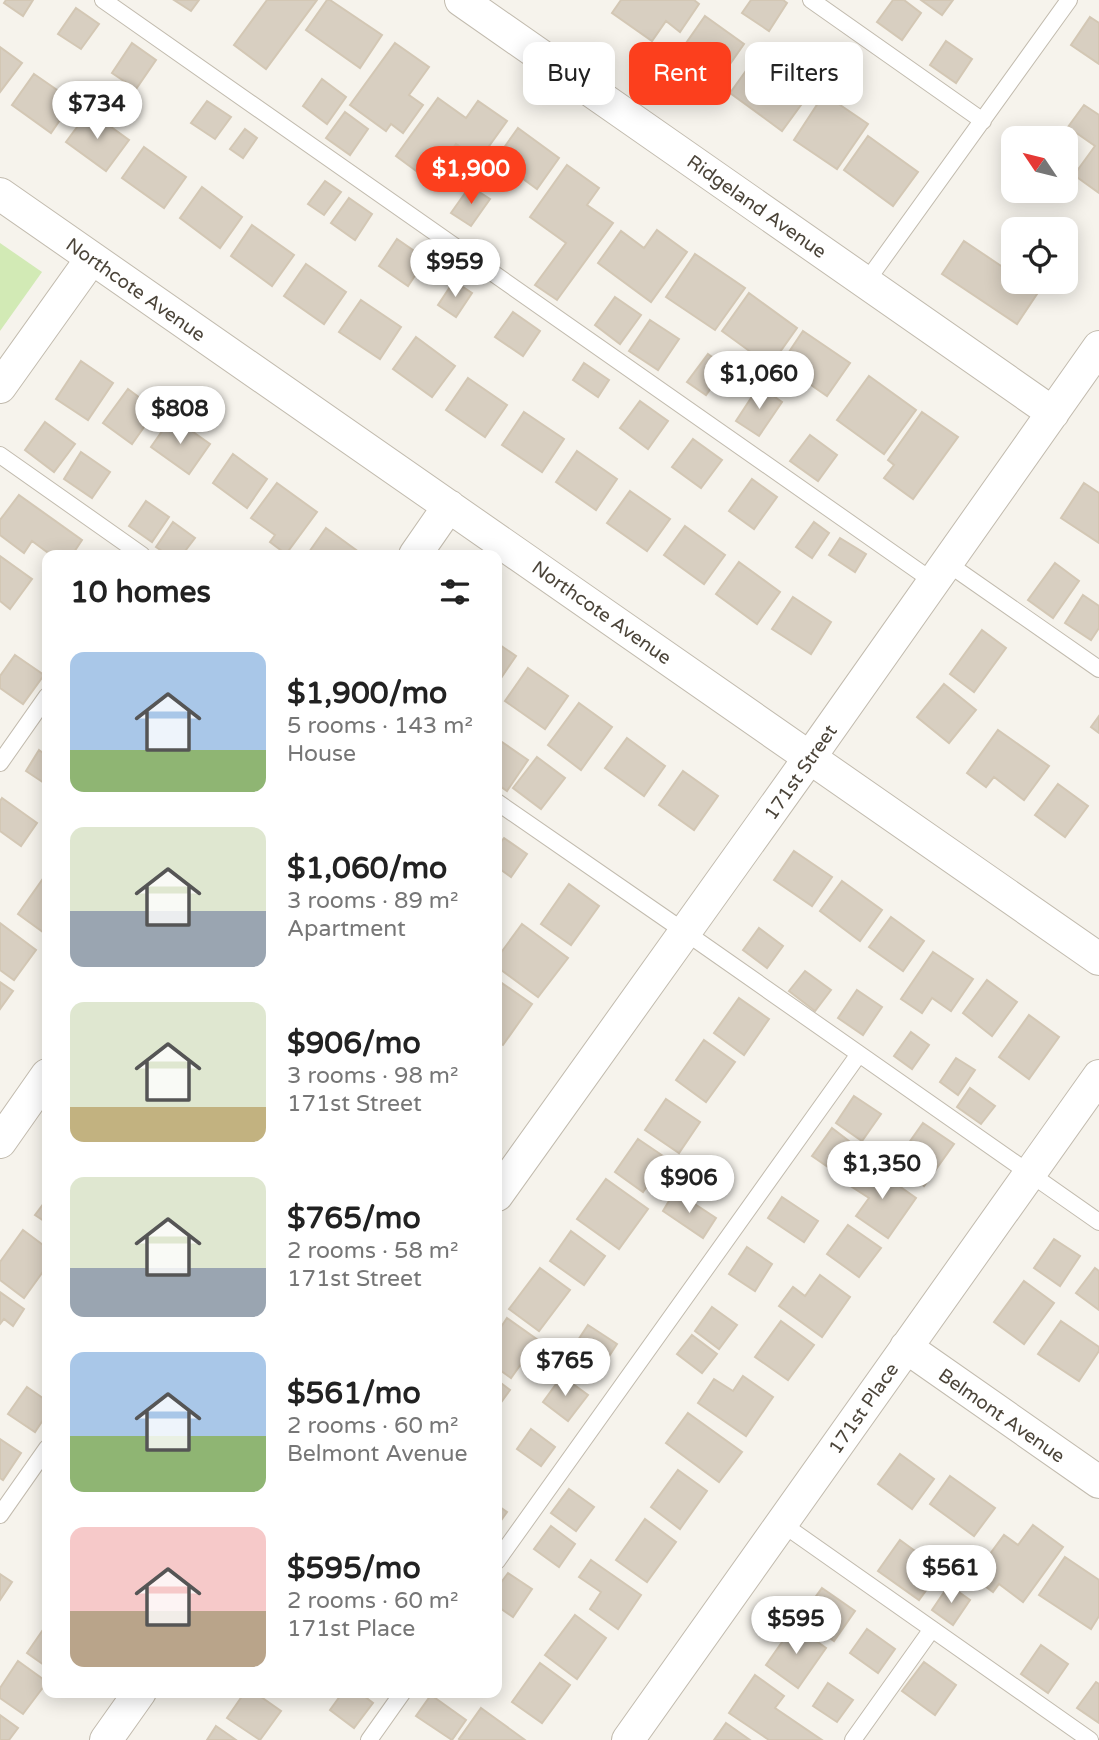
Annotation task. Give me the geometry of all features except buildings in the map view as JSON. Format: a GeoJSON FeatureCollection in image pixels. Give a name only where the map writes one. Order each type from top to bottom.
{"type":"FeatureCollection","features":[{"type":"Feature","properties":{"kind":"street","name":"Ridgeland Avenue"},"geometry":{"type":"LineString","coordinates":[[461,0],[1053,413]]}},
{"type":"Feature","properties":{"kind":"street","name":"Northcote Avenue"},"geometry":{"type":"LineString","coordinates":[[0,194],[1099,960]]}},
{"type":"Feature","properties":{"kind":"street"},"geometry":{"type":"LineString","coordinates":[[0,387],[92,258]]}},
{"type":"Feature","properties":{"kind":"street","name":"171st Street"},"geometry":{"type":"LineString","coordinates":[[502,1188],[1053,413],[1088,385],[1099,348]]}},
{"type":"Feature","properties":{"kind":"street"},"geometry":{"type":"LineString","coordinates":[[418,550],[449,506]]}},
{"type":"Feature","properties":{"kind":"street","name":"171st Place"},"geometry":{"type":"LineString","coordinates":[[628,1740],[1099,1076]]}},
{"type":"Feature","properties":{"kind":"street"},"geometry":{"type":"LineString","coordinates":[[0,1142],[42,1082]]}},
{"type":"Feature","properties":{"kind":"street","name":"Belmont Avenue"},"geometry":{"type":"LineString","coordinates":[[906,1347],[1099,1482]]}},
{"type":"Feature","properties":{"kind":"street"},"geometry":{"type":"LineString","coordinates":[[106,1740],[136,1698]]}},
{"type":"Feature","properties":{"kind":"lane"},"geometry":{"type":"LineString","coordinates":[[103,0],[941,573],[1099,669]]}},
{"type":"Feature","properties":{"kind":"lane"},"geometry":{"type":"LineString","coordinates":[[811,0],[983,121]]}},
{"type":"Feature","properties":{"kind":"lane"},"geometry":{"type":"LineString","coordinates":[[866,282],[1069,0]]}},
{"type":"Feature","properties":{"kind":"lane"},"geometry":{"type":"LineString","coordinates":[[0,455],[135,550]]}},
{"type":"Feature","properties":{"kind":"lane"},"geometry":{"type":"LineString","coordinates":[[0,763],[42,703]]}},
{"type":"Feature","properties":{"kind":"lane"},"geometry":{"type":"LineString","coordinates":[[502,809],[685,932],[1099,1222]]}},
{"type":"Feature","properties":{"kind":"lane"},"geometry":{"type":"LineString","coordinates":[[502,1554],[859,1054]]}},
{"type":"Feature","properties":{"kind":"lane"},"geometry":{"type":"LineString","coordinates":[[0,1515],[42,1455]]}},
{"type":"Feature","properties":{"kind":"lane"},"geometry":{"type":"LineString","coordinates":[[781,1523],[1090,1740]]}},
{"type":"Feature","properties":{"kind":"lane"},"geometry":{"type":"LineString","coordinates":[[853,1740],[932,1629]]}},
{"type":"Feature","properties":{"kind":"lane"},"geometry":{"type":"LineString","coordinates":[[369,1740],[399,1698]]}},
{"type":"Feature","properties":{"kind":"green space"},"geometry":{"type":"Polygon","coordinates":[[[0,243],[42,272],[0,331],[0,243]]]}}]}
